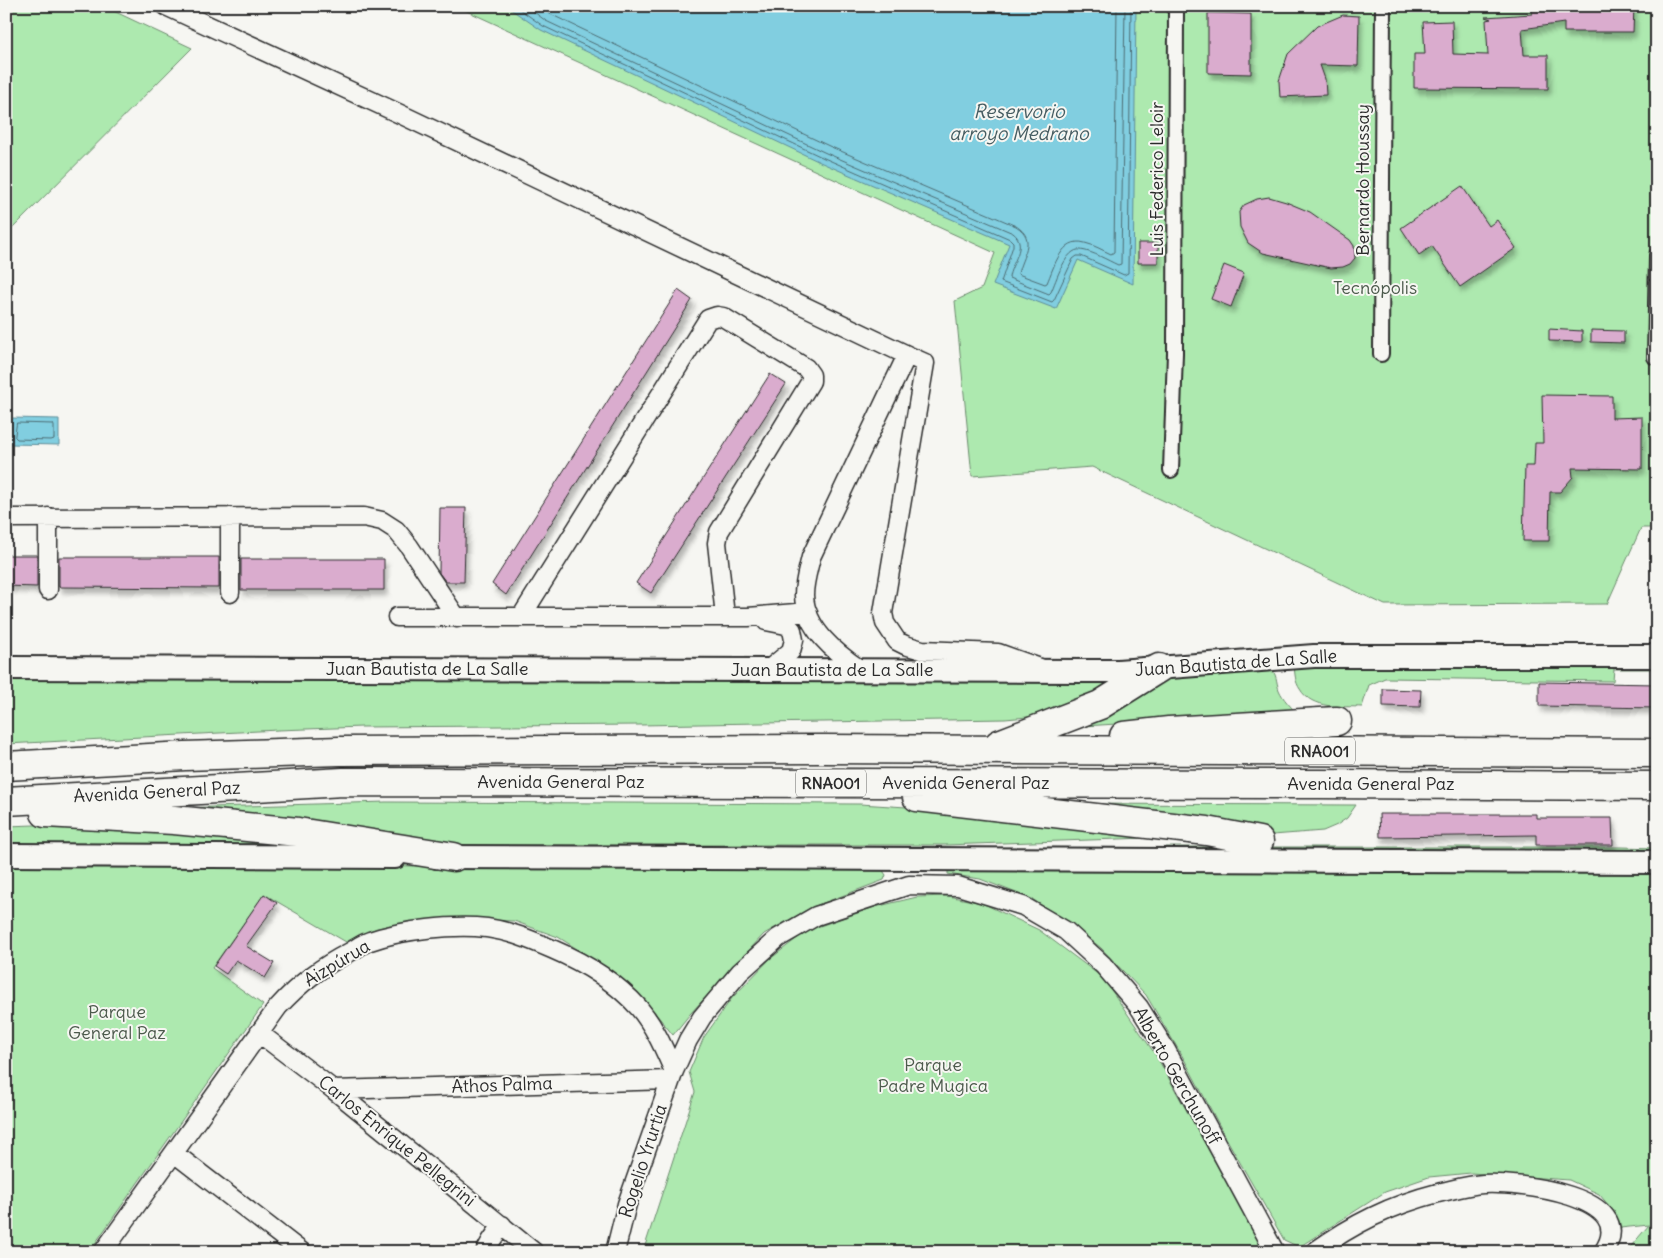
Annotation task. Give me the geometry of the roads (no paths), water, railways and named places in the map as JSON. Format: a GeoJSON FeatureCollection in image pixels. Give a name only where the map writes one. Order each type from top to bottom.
{"type":"FeatureCollection","features":[{"type":"Feature","properties":{"kind":"highway"},"geometry":{"type":"LineString","coordinates":[[983,750],[1100,705],[1158,668]]}},
{"type":"Feature","properties":{"kind":"highway"},"geometry":{"type":"LineString","coordinates":[[983,750],[1169,731],[1337,721]]}},
{"type":"Feature","properties":{"kind":"highway","name":"Avenida General Paz"},"geometry":{"type":"LineString","coordinates":[[6,766],[339,750],[822,749],[1657,753]]}},
{"type":"Feature","properties":{"kind":"highway","name":"Avenida General Paz"},"geometry":{"type":"LineString","coordinates":[[6,801],[343,782],[1657,786]]}},
{"type":"Feature","properties":{"kind":"highway"},"geometry":{"type":"LineString","coordinates":[[827,783],[952,802],[1207,831],[1259,841]]}},
{"type":"Feature","properties":{"kind":"highway"},"geometry":{"type":"LineString","coordinates":[[6,810],[174,820],[298,832],[454,857]]}},
{"type":"Feature","properties":{"kind":"street"},"geometry":{"type":"LineString","coordinates":[[166,6],[391,110],[925,363],[888,583],[884,613],[885,623],[897,641],[922,650],[998,653],[1050,671]]}},
{"type":"Feature","properties":{"kind":"street","name":"Luis Federico Leloir"},"geometry":{"type":"LineString","coordinates":[[1171,470],[1175,353],[1176,6]]}},
{"type":"Feature","properties":{"kind":"street","name":"Bernardo Houssay"},"geometry":{"type":"LineString","coordinates":[[1381,354],[1383,6]]}},
{"type":"Feature","properties":{"kind":"street"},"geometry":{"type":"LineString","coordinates":[[1655,358],[1657,255]]}},
{"type":"Feature","properties":{"kind":"street"},"geometry":{"type":"LineString","coordinates":[[521,617],[708,319],[717,316],[722,317],[806,368],[811,375],[811,381],[719,532],[717,543],[725,616]]}},
{"type":"Feature","properties":{"kind":"street"},"geometry":{"type":"LineString","coordinates":[[861,670],[833,650],[816,629],[808,612],[804,597],[805,579],[811,557],[906,355]]}},
{"type":"Feature","properties":{"kind":"street"},"geometry":{"type":"LineString","coordinates":[[6,518],[364,516],[382,521],[396,530],[409,546],[457,618]]}},
{"type":"Feature","properties":{"kind":"street"},"geometry":{"type":"LineString","coordinates":[[230,517],[230,593]]}},
{"type":"Feature","properties":{"kind":"street"},"geometry":{"type":"LineString","coordinates":[[48,518],[48,590]]}},
{"type":"Feature","properties":{"kind":"street"},"geometry":{"type":"LineString","coordinates":[[397,617],[748,617],[808,612]]}},
{"type":"Feature","properties":{"kind":"street"},"geometry":{"type":"LineString","coordinates":[[748,617],[786,625],[792,630],[794,640],[791,650],[768,670]]}},
{"type":"Feature","properties":{"kind":"street","name":"Juan Bautista de La Salle"},"geometry":{"type":"LineString","coordinates":[[6,668],[1050,671],[1158,668],[1314,656],[1657,656]]}},
{"type":"Feature","properties":{"kind":"street"},"geometry":{"type":"LineString","coordinates":[[6,855],[1657,862]]}},
{"type":"Feature","properties":{"kind":"street"},"geometry":{"type":"LineString","coordinates":[[909,885],[910,860]]}},
{"type":"Feature","properties":{"kind":"street","name":"Alberto Gerchunoff"},"geometry":{"type":"LineString","coordinates":[[672,1076],[688,1040],[702,1017],[740,972],[778,938],[816,916],[909,885],[958,886],[1023,906],[1066,931],[1103,965],[1138,1007],[1166,1050],[1275,1252]]}},
{"type":"Feature","properties":{"kind":"street","name":"Aizpúrua"},"geometry":{"type":"LineString","coordinates":[[103,1252],[144,1192],[174,1154],[278,1007],[295,988],[326,966],[370,941],[433,928],[487,928],[519,935],[570,957],[598,972],[621,990],[640,1010],[657,1034],[672,1076]]}},
{"type":"Feature","properties":{"kind":"street","name":"Carlos Enrique Pellegrini"},"geometry":{"type":"LineString","coordinates":[[258,1033],[334,1090],[534,1252]]}},
{"type":"Feature","properties":{"kind":"street","name":"Athos Palma"},"geometry":{"type":"LineString","coordinates":[[334,1090],[672,1076]]}},
{"type":"Feature","properties":{"kind":"street","name":"Rogelio Yrurtia"},"geometry":{"type":"LineString","coordinates":[[615,1252],[627,1204],[672,1076]]}},
{"type":"Feature","properties":{"kind":"street"},"geometry":{"type":"LineString","coordinates":[[174,1154],[302,1252]]}},
{"type":"Feature","properties":{"kind":"street"},"geometry":{"type":"LineString","coordinates":[[1314,1252],[1337,1235],[1387,1209],[1437,1193],[1482,1184],[1553,1191],[1578,1198],[1603,1213],[1609,1223],[1610,1233],[1603,1252]]}},
{"type":"Feature","properties":{"kind":"street"},"geometry":{"type":"LineString","coordinates":[[485,1252],[502,1225]]}},
{"type":"Feature","properties":{"kind":"water","name":"Reservorio arroyo Medrano"},"geometry":{"type":"Polygon","coordinates":[[[506,6],[1136,6],[1133,284],[1078,260],[1056,309],[993,285],[1009,244],[822,163],[541,30],[506,6]]]}},
{"type":"Feature","properties":{"kind":"water"},"geometry":{"type":"Polygon","coordinates":[[[11,418],[59,419],[59,445],[10,444],[11,418]]]}},
{"type":"Feature","properties":{"kind":"park label","name":"Tecnópolis"},"geometry":{"type":"Point","coordinates":[1375,288]}},
{"type":"Feature","properties":{"kind":"park label","name":"Parque General Paz"},"geometry":{"type":"Point","coordinates":[117,1022]}},
{"type":"Feature","properties":{"kind":"park label","name":"Parque Padre Mugica"},"geometry":{"type":"Point","coordinates":[933,1075]}}]}
